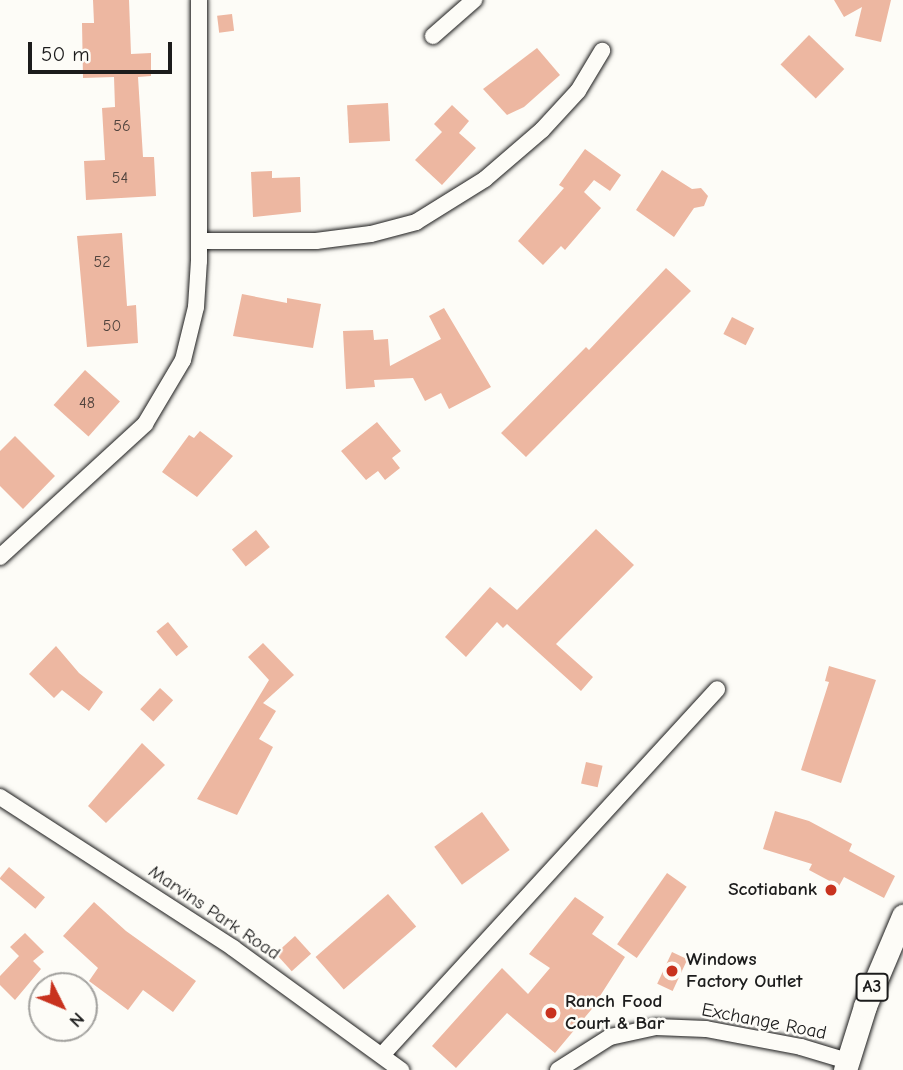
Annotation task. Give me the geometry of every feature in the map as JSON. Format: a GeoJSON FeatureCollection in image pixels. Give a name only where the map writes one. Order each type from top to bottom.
{"type":"FeatureCollection","features":[{"type":"Feature","properties":{"kind":"main road","name":"A3"},"geometry":{"type":"LineString","coordinates":[[846,1065],[878,971],[903,916]]}},
{"type":"Feature","properties":{"kind":"street"},"geometry":{"type":"LineString","coordinates":[[0,558],[158,408],[183,360],[193,320],[200,242],[199,0]]}},
{"type":"Feature","properties":{"kind":"street"},"geometry":{"type":"LineString","coordinates":[[433,36],[474,0]]}},
{"type":"Feature","properties":{"kind":"street"},"geometry":{"type":"LineString","coordinates":[[200,242],[316,241],[371,234],[416,222],[485,179],[542,130],[578,91],[602,51]]}},
{"type":"Feature","properties":{"kind":"street"},"geometry":{"type":"LineString","coordinates":[[382,1055],[717,689]]}},
{"type":"Feature","properties":{"kind":"street","name":"Marvins Park Road"},"geometry":{"type":"LineString","coordinates":[[0,797],[233,948],[401,1070]]}},
{"type":"Feature","properties":{"kind":"street","name":"Exchange Road"},"geometry":{"type":"LineString","coordinates":[[558,1070],[610,1037],[656,1027],[706,1029],[801,1047],[846,1065]]}},
{"type":"Feature","properties":{"kind":"building"},"geometry":{"type":"Polygon","coordinates":[[[93,0],[129,0],[131,54],[151,53],[151,76],[138,77],[143,157],[154,157],[156,196],[86,200],[84,161],[105,160],[102,108],[115,107],[114,77],[83,78],[82,23],[94,23],[93,0]]]}},
{"type":"Feature","properties":{"kind":"building"},"geometry":{"type":"Polygon","coordinates":[[[834,0],[891,0],[881,42],[855,36],[862,7],[844,17],[834,0]]]}},
{"type":"Feature","properties":{"kind":"building"},"geometry":{"type":"Polygon","coordinates":[[[232,14],[234,31],[219,33],[217,16],[232,14]]]}},
{"type":"Feature","properties":{"kind":"building"},"geometry":{"type":"Polygon","coordinates":[[[809,35],[844,69],[816,99],[781,64],[809,35]]]}},
{"type":"Feature","properties":{"kind":"building"},"geometry":{"type":"Polygon","coordinates":[[[537,48],[560,75],[524,107],[507,115],[483,89],[537,48]]]}},
{"type":"Feature","properties":{"kind":"building"},"geometry":{"type":"Polygon","coordinates":[[[388,103],[390,141],[349,143],[347,105],[388,103]]]}},
{"type":"Feature","properties":{"kind":"building"},"geometry":{"type":"Polygon","coordinates":[[[452,105],[469,121],[459,133],[476,148],[442,185],[415,160],[442,132],[434,124],[452,105]]]}},
{"type":"Feature","properties":{"kind":"building"},"geometry":{"type":"Polygon","coordinates":[[[585,149],[621,175],[610,191],[594,180],[584,192],[601,208],[565,250],[561,246],[543,265],[518,241],[564,188],[559,185],[585,149]]]}},
{"type":"Feature","properties":{"kind":"building"},"geometry":{"type":"Polygon","coordinates":[[[662,170],[692,189],[701,188],[708,196],[704,206],[694,208],[674,237],[636,210],[662,170]]]}},
{"type":"Feature","properties":{"kind":"building"},"geometry":{"type":"Polygon","coordinates":[[[272,171],[272,178],[300,177],[301,212],[253,217],[251,172],[272,171]]]}},
{"type":"Feature","properties":{"kind":"building"},"geometry":{"type":"Polygon","coordinates":[[[122,233],[127,306],[136,305],[138,343],[87,347],[77,236],[122,233]]]}},
{"type":"Feature","properties":{"kind":"building"},"geometry":{"type":"Polygon","coordinates":[[[666,268],[691,291],[526,457],[501,433],[586,347],[589,350],[666,268]]]}},
{"type":"Feature","properties":{"kind":"building"},"geometry":{"type":"Polygon","coordinates":[[[242,294],[287,303],[287,298],[321,304],[313,348],[233,336],[242,294]]]}},
{"type":"Feature","properties":{"kind":"building"},"geometry":{"type":"Polygon","coordinates":[[[444,308],[491,387],[449,409],[441,393],[425,401],[413,378],[374,380],[375,387],[346,389],[343,331],[373,330],[374,340],[388,339],[390,366],[441,339],[429,316],[444,308]]]}},
{"type":"Feature","properties":{"kind":"building"},"geometry":{"type":"Polygon","coordinates":[[[732,317],[754,328],[746,345],[723,334],[732,317]]]}},
{"type":"Feature","properties":{"kind":"building"},"geometry":{"type":"Polygon","coordinates":[[[85,370],[120,401],[88,436],[54,405],[85,370]]]}},
{"type":"Feature","properties":{"kind":"building"},"geometry":{"type":"Polygon","coordinates":[[[377,422],[401,451],[392,458],[400,468],[385,480],[378,471],[366,480],[341,451],[377,422]]]}},
{"type":"Feature","properties":{"kind":"building"},"geometry":{"type":"Polygon","coordinates":[[[200,431],[233,456],[197,497],[162,472],[189,435],[194,438],[200,431]]]}},
{"type":"Feature","properties":{"kind":"building"},"geometry":{"type":"Polygon","coordinates":[[[15,436],[55,476],[23,509],[0,486],[0,451],[15,436]]]}},
{"type":"Feature","properties":{"kind":"building"},"geometry":{"type":"Polygon","coordinates":[[[596,529],[634,565],[556,644],[593,677],[581,691],[507,624],[503,628],[497,622],[466,657],[445,637],[490,587],[517,610],[596,529]]]}},
{"type":"Feature","properties":{"kind":"building"},"geometry":{"type":"Polygon","coordinates":[[[256,530],[270,547],[246,567],[232,550],[256,530]]]}},
{"type":"Feature","properties":{"kind":"building"},"geometry":{"type":"Polygon","coordinates":[[[168,622],[188,647],[176,656],[156,631],[168,622]]]}},
{"type":"Feature","properties":{"kind":"building"},"geometry":{"type":"Polygon","coordinates":[[[263,643],[294,675],[263,703],[276,711],[259,739],[273,747],[237,815],[197,799],[269,680],[248,657],[263,643]]]}},
{"type":"Feature","properties":{"kind":"building"},"geometry":{"type":"Polygon","coordinates":[[[56,646],[79,673],[103,692],[89,711],[62,690],[54,698],[29,674],[56,646]]]}},
{"type":"Feature","properties":{"kind":"building"},"geometry":{"type":"Polygon","coordinates":[[[829,666],[876,680],[841,783],[801,770],[829,682],[825,681],[829,666]]]}},
{"type":"Feature","properties":{"kind":"building"},"geometry":{"type":"Polygon","coordinates":[[[160,688],[173,700],[153,721],[140,709],[160,688]]]}},
{"type":"Feature","properties":{"kind":"building"},"geometry":{"type":"Polygon","coordinates":[[[142,743],[165,765],[106,823],[88,806],[142,743]]]}},
{"type":"Feature","properties":{"kind":"building"},"geometry":{"type":"Polygon","coordinates":[[[586,762],[603,766],[598,787],[581,783],[586,762]]]}},
{"type":"Feature","properties":{"kind":"building"},"geometry":{"type":"Polygon","coordinates":[[[775,811],[809,821],[852,844],[849,851],[895,876],[884,898],[844,877],[839,886],[809,870],[812,864],[763,849],[775,811]]]}},
{"type":"Feature","properties":{"kind":"building"},"geometry":{"type":"Polygon","coordinates":[[[482,812],[510,850],[462,885],[434,847],[482,812]]]}},
{"type":"Feature","properties":{"kind":"building"},"geometry":{"type":"Polygon","coordinates":[[[9,867],[45,897],[35,909],[0,879],[9,867]]]}},
{"type":"Feature","properties":{"kind":"building"},"geometry":{"type":"Polygon","coordinates":[[[667,873],[687,887],[637,958],[617,944],[667,873]]]}},
{"type":"Feature","properties":{"kind":"building"},"geometry":{"type":"Polygon","coordinates":[[[388,894],[416,926],[344,989],[316,957],[388,894]]]}},
{"type":"Feature","properties":{"kind":"building"},"geometry":{"type":"Polygon","coordinates":[[[575,897],[604,917],[592,934],[625,957],[591,1010],[555,1053],[507,1013],[456,1068],[432,1046],[502,968],[528,994],[550,968],[529,954],[575,897]]]}},
{"type":"Feature","properties":{"kind":"building"},"geometry":{"type":"Polygon","coordinates":[[[94,902],[126,931],[196,981],[173,1012],[143,990],[128,1010],[98,988],[98,972],[95,972],[98,968],[63,936],[94,902]]]}},
{"type":"Feature","properties":{"kind":"building"},"geometry":{"type":"Polygon","coordinates":[[[25,933],[44,952],[33,961],[41,969],[38,972],[28,972],[28,984],[15,1000],[0,985],[0,976],[19,956],[10,947],[25,933]]]}},
{"type":"Feature","properties":{"kind":"building"},"geometry":{"type":"Polygon","coordinates":[[[295,936],[311,954],[292,971],[276,953],[295,936]]]}},
{"type":"Feature","properties":{"kind":"building","name":"Windows Factory Outlet"},"geometry":{"type":"Polygon","coordinates":[[[672,952],[687,959],[673,991],[657,984],[672,952]]]}},
{"type":"Feature","properties":{"kind":"place","name":"Scotiabank"},"geometry":{"type":"Point","coordinates":[831,890]}},
{"type":"Feature","properties":{"kind":"place","name":"Windows Factory Outlet"},"geometry":{"type":"Point","coordinates":[672,971]}},
{"type":"Feature","properties":{"kind":"place","name":"Ranch Food Court & Bar"},"geometry":{"type":"Point","coordinates":[551,1013]}}]}
